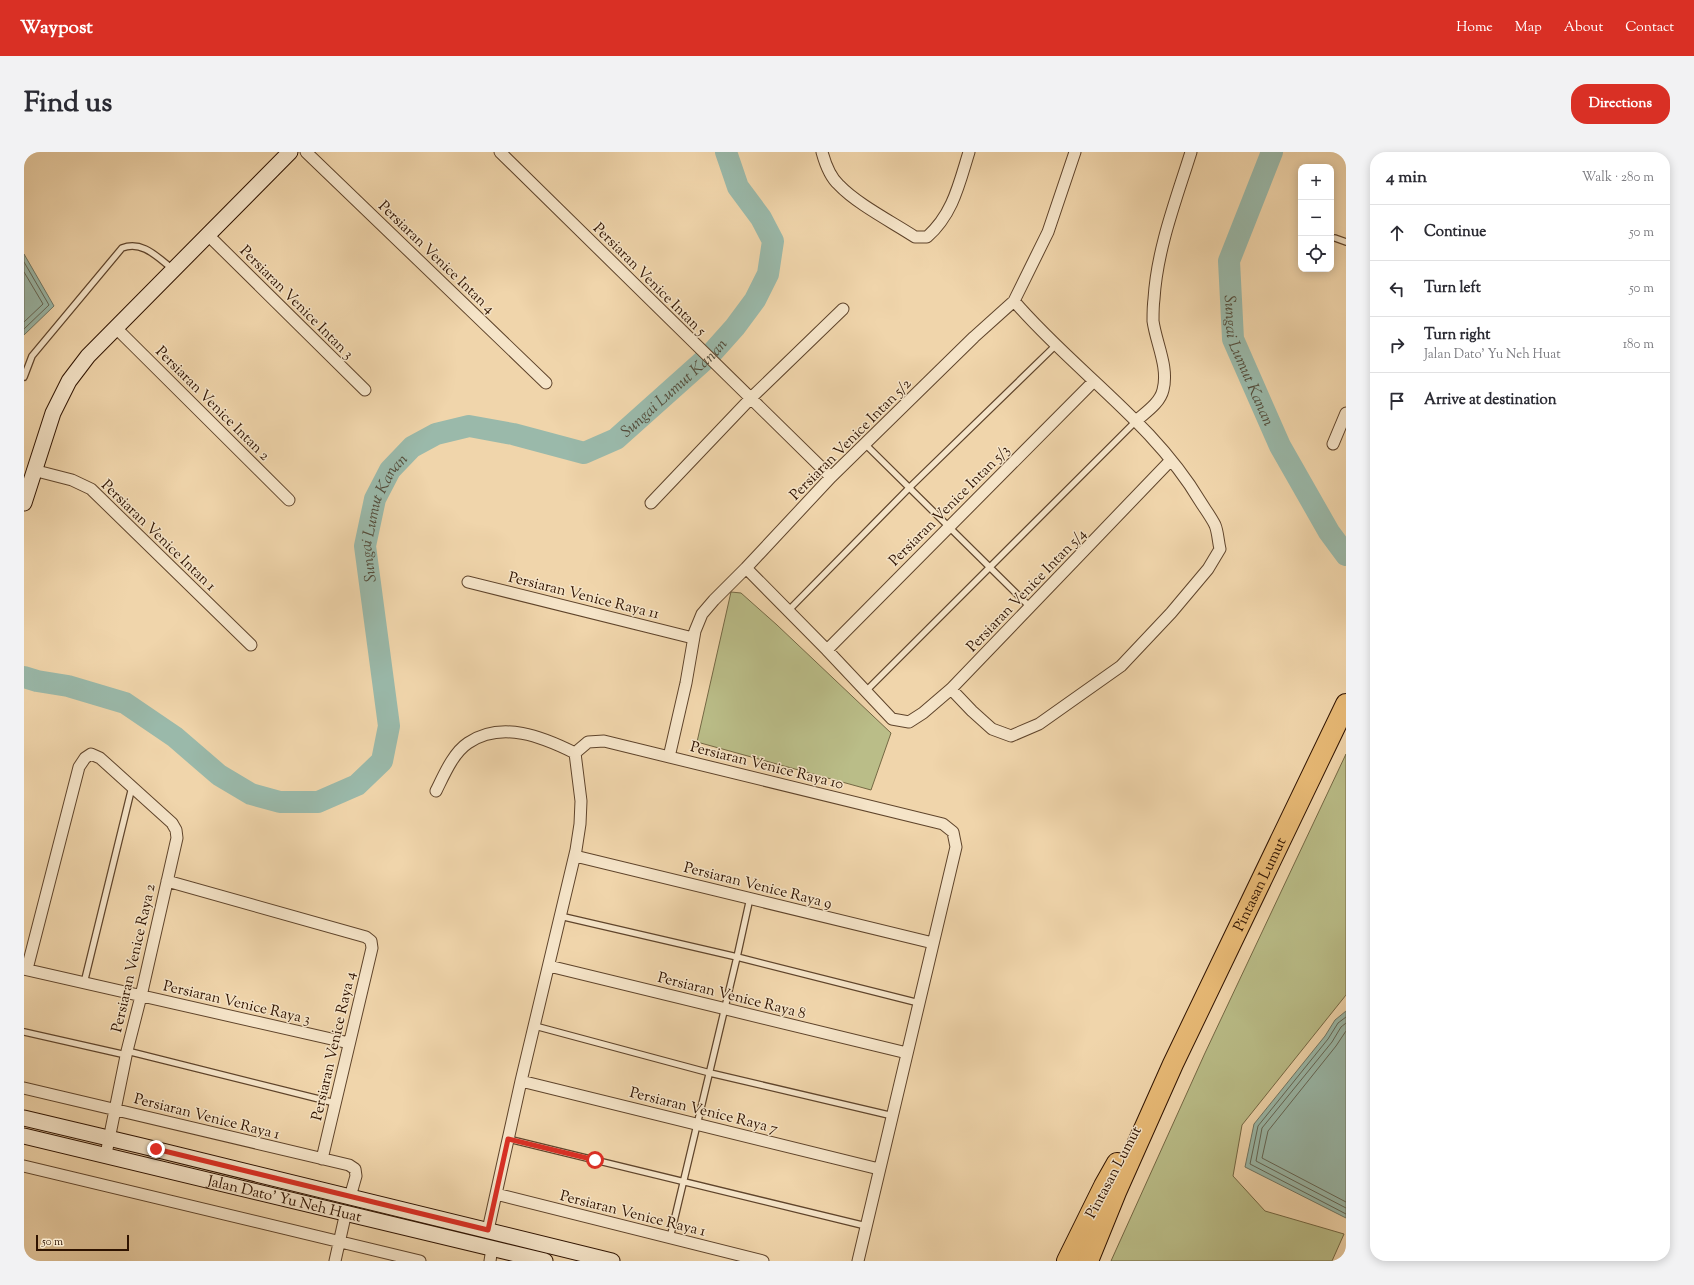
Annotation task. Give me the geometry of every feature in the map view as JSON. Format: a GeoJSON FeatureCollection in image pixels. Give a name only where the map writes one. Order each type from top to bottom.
{"type":"FeatureCollection","features":[{"type":"Feature","properties":{"kind":"highway","name":"Pintasan Lumut"},"geometry":{"type":"LineString","coordinates":[[1088,1261],[1116,1192],[1173,1064],[1346,704]]}},
{"type":"Feature","properties":{"kind":"highway","name":"Pintasan Lumut"},"geometry":{"type":"LineString","coordinates":[[1067,1261],[1104,1186],[1173,1064]]}},
{"type":"Feature","properties":{"kind":"main road"},"geometry":{"type":"LineString","coordinates":[[24,503],[33,470],[53,413],[69,381],[88,356],[290,152]]}},
{"type":"Feature","properties":{"kind":"main road","name":"Jalan Dato' Yu Neh Huat"},"geometry":{"type":"LineString","coordinates":[[24,1118],[608,1260]]}},
{"type":"Feature","properties":{"kind":"main road","name":"Jalan Dato' Yu Neh Huat"},"geometry":{"type":"LineString","coordinates":[[24,1136],[106,1154],[346,1212],[491,1254],[545,1261]]}},
{"type":"Feature","properties":{"kind":"main road"},"geometry":{"type":"LineString","coordinates":[[314,1188],[338,1200],[343,1204],[346,1212],[351,1206],[358,1205],[391,1208]]}},
{"type":"Feature","properties":{"kind":"street","name":"Persiaran Venice Intan 4"},"geometry":{"type":"LineString","coordinates":[[306,152],[546,383]]}},
{"type":"Feature","properties":{"kind":"street","name":"Persiaran Venice Intan 5"},"geometry":{"type":"LineString","coordinates":[[500,152],[831,477]]}},
{"type":"Feature","properties":{"kind":"street"},"geometry":{"type":"LineString","coordinates":[[822,152],[825,163],[838,184],[852,196],[915,237],[927,237],[938,227],[953,202],[970,152]]}},
{"type":"Feature","properties":{"kind":"street","name":"Persiaran Venice Intan 5/2"},"geometry":{"type":"LineString","coordinates":[[669,757],[686,683],[694,630],[702,614],[831,477],[974,337],[1014,301],[1048,232],[1075,152]]}},
{"type":"Feature","properties":{"kind":"street"},"geometry":{"type":"LineString","coordinates":[[1136,421],[1160,399],[1163,391],[1165,380],[1162,356],[1153,320],[1154,298],[1163,242],[1191,152]]}},
{"type":"Feature","properties":{"kind":"street","name":"Persiaran Venice Intan 3"},"geometry":{"type":"LineString","coordinates":[[208,236],[364,390]]}},
{"type":"Feature","properties":{"kind":"street"},"geometry":{"type":"LineString","coordinates":[[951,689],[992,729],[1011,736],[1039,724],[1121,666],[1171,613],[1208,569],[1220,549],[1215,526],[1191,485],[1171,460],[1136,421],[1055,346],[1014,301]]}},
{"type":"Feature","properties":{"kind":"street"},"geometry":{"type":"LineString","coordinates":[[651,503],[751,398],[843,309]]}},
{"type":"Feature","properties":{"kind":"street","name":"Persiaran Venice Intan 2"},"geometry":{"type":"LineString","coordinates":[[116,328],[289,500]]}},
{"type":"Feature","properties":{"kind":"street","name":"Persiaran Venice Intan 5/3"},"geometry":{"type":"LineString","coordinates":[[827,650],[1093,382]]}},
{"type":"Feature","properties":{"kind":"street"},"geometry":{"type":"LineString","coordinates":[[1333,444],[1346,412]]}},
{"type":"Feature","properties":{"kind":"street","name":"Persiaran Venice Intan 5/4"},"geometry":{"type":"LineString","coordinates":[[866,691],[892,719],[909,722],[922,714],[951,689],[1171,460]]}},
{"type":"Feature","properties":{"kind":"street","name":"Persiaran Venice Intan 1"},"geometry":{"type":"LineString","coordinates":[[33,470],[72,480],[91,488],[251,645]]}},
{"type":"Feature","properties":{"kind":"street"},"geometry":{"type":"LineString","coordinates":[[746,568],[866,691]]}},
{"type":"Feature","properties":{"kind":"street","name":"Persiaran Venice Raya 11"},"geometry":{"type":"LineString","coordinates":[[468,582],[693,638]]}},
{"type":"Feature","properties":{"kind":"street"},"geometry":{"type":"LineString","coordinates":[[436,791],[454,759],[468,743],[488,733],[509,732],[528,734],[550,741],[575,753],[581,801],[580,824],[575,856],[521,1081],[488,1230]]}},
{"type":"Feature","properties":{"kind":"street","name":"Persiaran Venice Raya 10"},"geometry":{"type":"LineString","coordinates":[[575,753],[588,742],[604,741],[944,824],[953,832],[956,847],[933,943]]}},
{"type":"Feature","properties":{"kind":"street"},"geometry":{"type":"LineString","coordinates":[[25,969],[78,767],[85,758],[91,754],[100,758],[132,787]]}},
{"type":"Feature","properties":{"kind":"street","name":"Persiaran Venice Raya 2"},"geometry":{"type":"LineString","coordinates":[[106,1154],[126,1053],[141,996],[177,838],[176,830],[172,823],[132,787]]}},
{"type":"Feature","properties":{"kind":"street","name":"Persiaran Venice Raya 9"},"geometry":{"type":"LineString","coordinates":[[575,856],[933,943]]}},
{"type":"Feature","properties":{"kind":"street","name":"Persiaran Venice Raya 4"},"geometry":{"type":"LineString","coordinates":[[167,881],[366,937],[371,941],[372,948],[322,1159]]}},
{"type":"Feature","properties":{"kind":"street"},"geometry":{"type":"LineString","coordinates":[[858,1261],[933,943]]}},
{"type":"Feature","properties":{"kind":"street","name":"Persiaran Venice Raya 8"},"geometry":{"type":"LineString","coordinates":[[549,966],[907,1053]]}},
{"type":"Feature","properties":{"kind":"street","name":"Persiaran Venice Raya 3"},"geometry":{"type":"LineString","coordinates":[[25,969],[349,1043]]}},
{"type":"Feature","properties":{"kind":"street","name":"Persiaran Venice Raya 7"},"geometry":{"type":"LineString","coordinates":[[521,1081],[879,1169]]}},
{"type":"Feature","properties":{"kind":"street","name":"Persiaran Venice Raya 1"},"geometry":{"type":"LineString","coordinates":[[24,1088],[349,1165],[355,1169],[356,1176],[350,1197]]}},
{"type":"Feature","properties":{"kind":"street"},"geometry":{"type":"LineString","coordinates":[[24,1166],[420,1261]]}},
{"type":"Feature","properties":{"kind":"street","name":"Persiaran Venice Raya 1"},"geometry":{"type":"LineString","coordinates":[[496,1194],[763,1261]]}},
{"type":"Feature","properties":{"kind":"street"},"geometry":{"type":"LineString","coordinates":[[335,1261],[346,1212]]}},
{"type":"Feature","properties":{"kind":"lane"},"geometry":{"type":"LineString","coordinates":[[1335,238],[1346,242]]}},
{"type":"Feature","properties":{"kind":"lane"},"geometry":{"type":"LineString","coordinates":[[24,377],[32,356],[122,248],[136,245],[144,248],[174,270]]}},
{"type":"Feature","properties":{"kind":"lane"},"geometry":{"type":"LineString","coordinates":[[788,611],[910,487],[1055,346]]}},
{"type":"Feature","properties":{"kind":"lane"},"geometry":{"type":"LineString","coordinates":[[866,691],[989,566],[1136,421]]}},
{"type":"Feature","properties":{"kind":"lane"},"geometry":{"type":"LineString","coordinates":[[865,444],[1030,607]]}},
{"type":"Feature","properties":{"kind":"lane"},"geometry":{"type":"LineString","coordinates":[[84,983],[132,787]]}},
{"type":"Feature","properties":{"kind":"lane"},"geometry":{"type":"LineString","coordinates":[[670,1238],[750,898]]}},
{"type":"Feature","properties":{"kind":"lane"},"geometry":{"type":"LineString","coordinates":[[560,916],[737,957],[920,1003]]}},
{"type":"Feature","properties":{"kind":"lane"},"geometry":{"type":"LineString","coordinates":[[535,1026],[710,1072],[893,1116]]}},
{"type":"Feature","properties":{"kind":"lane"},"geometry":{"type":"LineString","coordinates":[[24,1032],[126,1053],[335,1103]]}},
{"type":"Feature","properties":{"kind":"lane"},"geometry":{"type":"LineString","coordinates":[[508,1139],[866,1226]]}},
{"type":"Feature","properties":{"kind":"green space"},"geometry":{"type":"Polygon","coordinates":[[[731,592],[741,593],[891,733],[871,790],[697,742],[731,592]]]}},
{"type":"Feature","properties":{"kind":"green space"},"geometry":{"type":"Polygon","coordinates":[[[1346,754],[1346,995],[1242,1125],[1233,1176],[1265,1211],[1344,1234],[1332,1261],[1111,1261],[1205,1053],[1346,754]]]}},
{"type":"Feature","properties":{"kind":"water"},"geometry":{"type":"Polygon","coordinates":[[[24,254],[54,306],[24,335],[24,254]]]}},
{"type":"Feature","properties":{"kind":"water"},"geometry":{"type":"Polygon","coordinates":[[[1346,1011],[1346,1218],[1245,1167],[1254,1124],[1325,1036],[1335,1020],[1346,1011]]]}},
{"type":"Feature","properties":{"kind":"waterway","name":"Sungai Lumut Kanan"},"geometry":{"type":"LineString","coordinates":[[24,677],[37,681],[68,686],[125,703],[175,737],[219,775],[251,794],[280,802],[318,802],[357,785],[382,761],[389,726],[365,546],[375,499],[390,470],[412,447],[436,434],[469,426],[513,434],[584,453],[616,439],[710,355],[735,327],[755,300],[768,274],[773,241],[761,218],[738,187],[726,152]]}},
{"type":"Feature","properties":{"kind":"waterway","name":"Sungai Lumut Kanan"},"geometry":{"type":"LineString","coordinates":[[1272,152],[1229,261],[1233,339],[1280,446],[1329,532],[1346,555]]}},
{"type":"Feature","properties":{"kind":"route"},"geometry":{"type":"LineString","coordinates":[[156,1149],[391,1208],[488,1230],[508,1139],[595,1160]]}}]}
